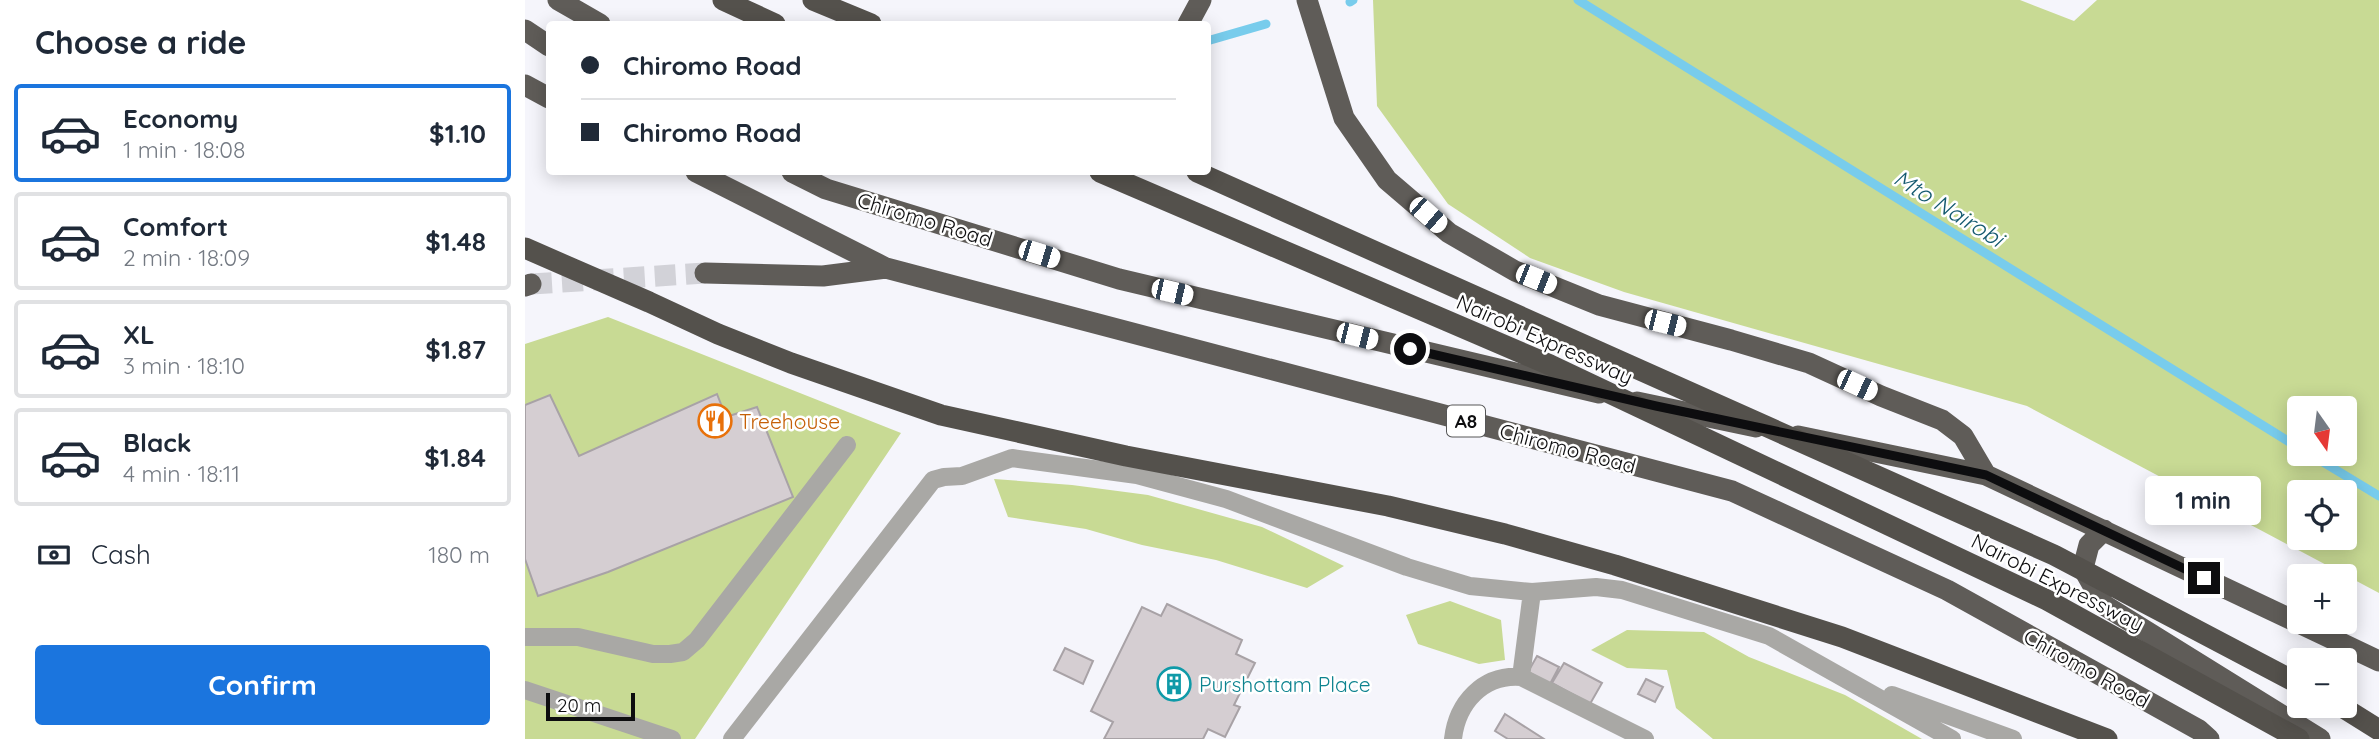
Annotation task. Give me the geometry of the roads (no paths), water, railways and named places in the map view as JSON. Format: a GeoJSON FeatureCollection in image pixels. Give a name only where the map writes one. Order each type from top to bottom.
{"type":"FeatureCollection","features":[{"type":"Feature","properties":{"kind":"highway"},"geometry":{"type":"LineString","coordinates":[[558,0],[595,21]]}},
{"type":"Feature","properties":{"kind":"highway"},"geometry":{"type":"LineString","coordinates":[[723,0],[768,21]]}},
{"type":"Feature","properties":{"kind":"highway"},"geometry":{"type":"LineString","coordinates":[[813,0],[864,21]]}},
{"type":"Feature","properties":{"kind":"highway"},"geometry":{"type":"LineString","coordinates":[[1190,21],[1201,0]]}},
{"type":"Feature","properties":{"kind":"highway"},"geometry":{"type":"LineString","coordinates":[[1307,0],[1344,118],[1387,180],[1449,233],[1515,271],[1599,305],[1809,363],[1942,420],[1963,436],[1986,475]]}},
{"type":"Feature","properties":{"kind":"highway"},"geometry":{"type":"LineString","coordinates":[[525,30],[546,44]]}},
{"type":"Feature","properties":{"kind":"highway"},"geometry":{"type":"LineString","coordinates":[[525,85],[546,96]]}},
{"type":"Feature","properties":{"kind":"highway","name":"Chiromo Road"},"geometry":{"type":"LineString","coordinates":[[702,175],[886,268],[1732,491],[1947,590],[2199,730],[2209,739]]}},
{"type":"Feature","properties":{"kind":"highway","name":"Chiromo Road"},"geometry":{"type":"LineString","coordinates":[[798,175],[826,188],[1119,279],[1516,375],[1986,475],[2379,661]]}},
{"type":"Feature","properties":{"kind":"highway","name":"Nairobi Expressway"},"geometry":{"type":"LineString","coordinates":[[1107,175],[1550,365],[2034,594],[2299,739]]}},
{"type":"Feature","properties":{"kind":"highway","name":"Nairobi Expressway"},"geometry":{"type":"LineString","coordinates":[[1203,175],[2055,555],[2287,678]]}},
{"type":"Feature","properties":{"kind":"highway"},"geometry":{"type":"LineString","coordinates":[[525,248],[718,334],[791,363],[941,415],[1126,456],[1388,506],[1615,565],[1842,637],[2107,739]]}},
{"type":"Feature","properties":{"kind":"highway"},"geometry":{"type":"LineString","coordinates":[[705,272],[823,276],[886,268]]}},
{"type":"Feature","properties":{"kind":"highway"},"geometry":{"type":"LineString","coordinates":[[2104,530],[2089,545],[2083,568],[2104,605],[2321,739]]}},
{"type":"Feature","properties":{"kind":"highway"},"geometry":{"type":"LineString","coordinates":[[2357,716],[2379,730]]}},
{"type":"Feature","properties":{"kind":"lane"},"geometry":{"type":"LineString","coordinates":[[525,637],[578,637],[653,654],[683,652],[697,640],[847,445]]}},
{"type":"Feature","properties":{"kind":"lane"},"geometry":{"type":"LineString","coordinates":[[731,739],[933,480],[962,475],[1013,458],[1137,475],[1226,499],[1407,567],[1470,586],[1532,592],[1596,587],[1622,590],[1769,636],[1952,739]]}},
{"type":"Feature","properties":{"kind":"lane"},"geometry":{"type":"LineString","coordinates":[[1521,677],[1532,592]]}},
{"type":"Feature","properties":{"kind":"lane"},"geometry":{"type":"LineString","coordinates":[[1453,739],[1459,712],[1473,695],[1500,678],[1521,677],[1645,739]]}},
{"type":"Feature","properties":{"kind":"lane"},"geometry":{"type":"LineString","coordinates":[[1847,679],[2013,739]]}},
{"type":"Feature","properties":{"kind":"lane"},"geometry":{"type":"LineString","coordinates":[[525,690],[672,739]]}},
{"type":"Feature","properties":{"kind":"waterway","name":"Mto Nairobi"},"geometry":{"type":"LineString","coordinates":[[1578,0],[2287,441]]}},
{"type":"Feature","properties":{"kind":"waterway","name":"Mto Nairobi"},"geometry":{"type":"LineString","coordinates":[[1211,40],[1266,24]]}},
{"type":"Feature","properties":{"kind":"waterway","name":"Mto Nairobi"},"geometry":{"type":"LineString","coordinates":[[2329,466],[2379,496]]}},
{"type":"Feature","properties":{"kind":"tunnel"},"geometry":{"type":"LineString","coordinates":[[531,284],[705,273]]}},
{"type":"Feature","properties":{"kind":"place","name":"Treehouse"},"geometry":{"type":"Point","coordinates":[715,421]}},
{"type":"Feature","properties":{"kind":"place","name":"Purshottam Place"},"geometry":{"type":"Point","coordinates":[1174,684]}}]}
